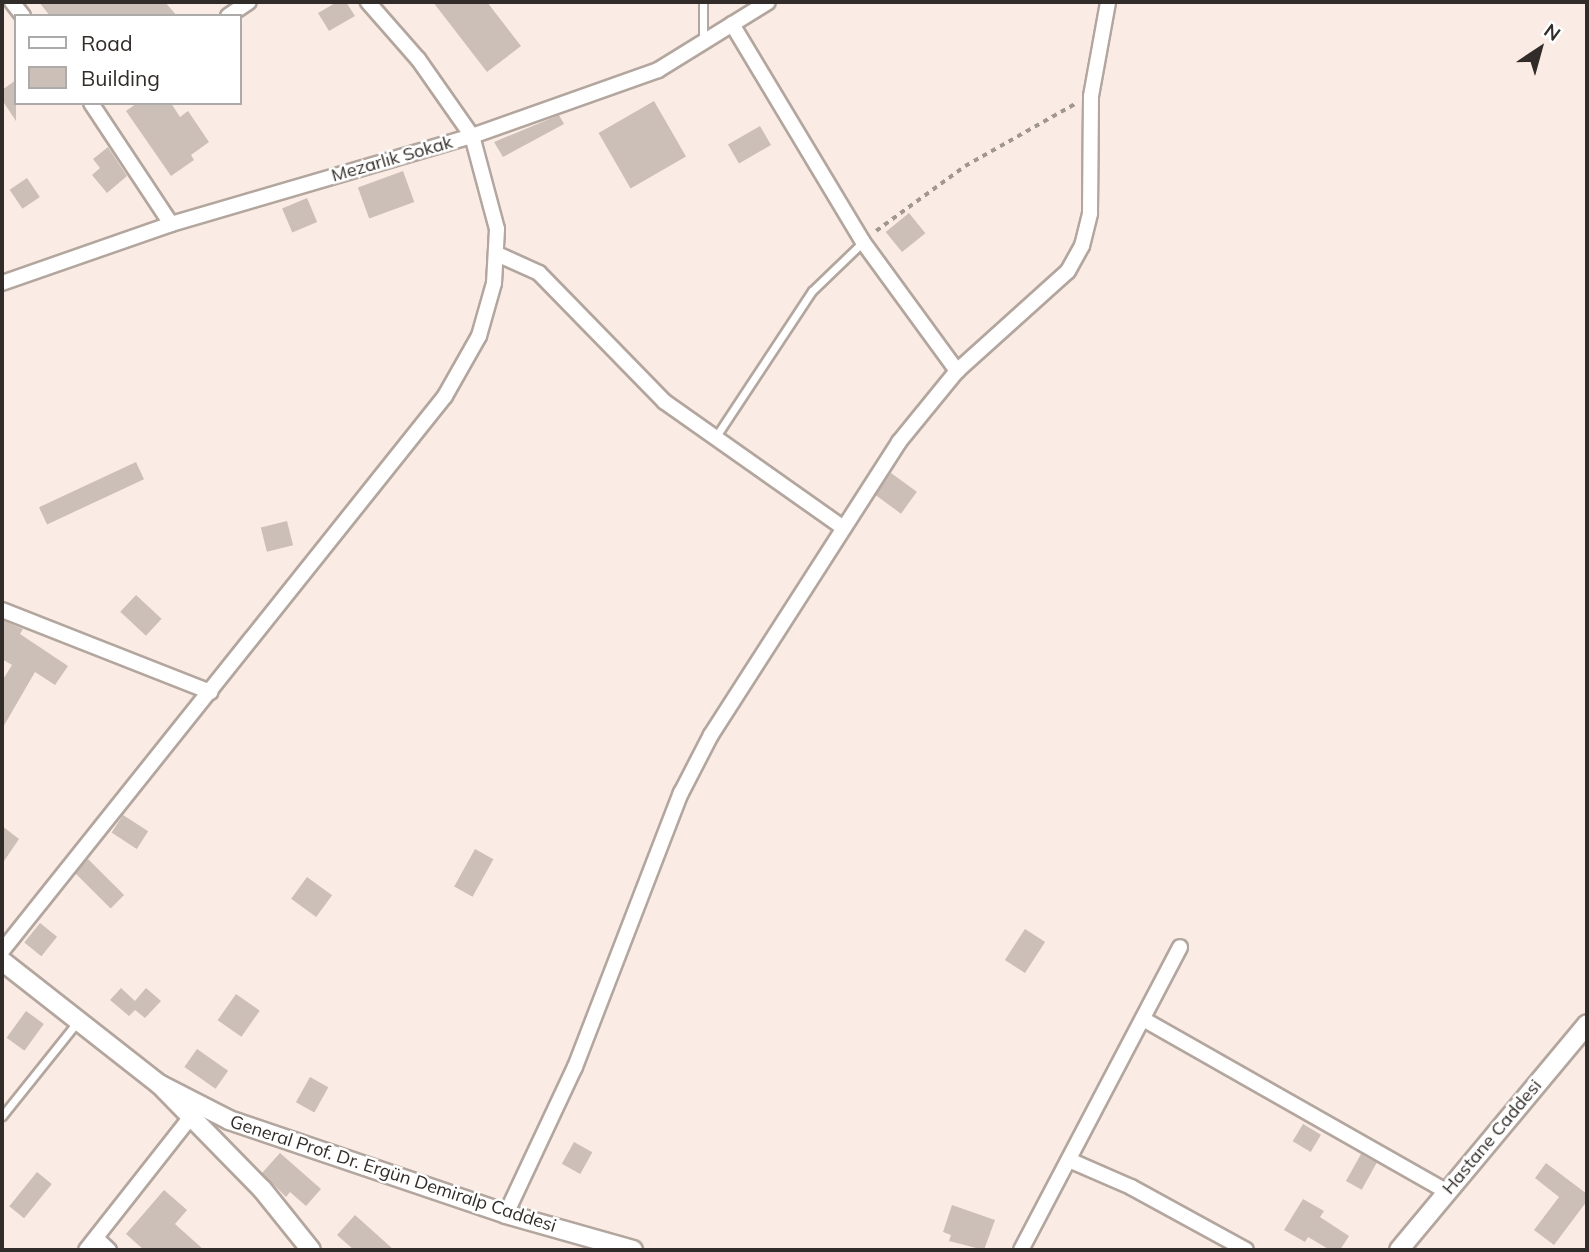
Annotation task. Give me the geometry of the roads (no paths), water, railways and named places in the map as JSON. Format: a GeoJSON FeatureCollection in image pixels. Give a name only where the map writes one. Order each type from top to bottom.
{"type":"FeatureCollection","features":[{"type":"Feature","properties":{"kind":"street"},"geometry":{"type":"LineString","coordinates":[[231,14],[249,2]]}},
{"type":"Feature","properties":{"kind":"street"},"geometry":{"type":"LineString","coordinates":[[2,951],[210,692],[464,368],[488,312],[497,254],[493,202],[472,136],[418,59],[368,2]]}},
{"type":"Feature","properties":{"kind":"street","name":"Mezarlık Sokak"},"geometry":{"type":"LineString","coordinates":[[2,283],[171,224],[472,136],[658,70],[768,2]]}},
{"type":"Feature","properties":{"kind":"street"},"geometry":{"type":"LineString","coordinates":[[506,1214],[575,1067],[695,764],[842,527],[899,442],[957,371],[1068,271],[1082,246],[1090,213],[1091,96],[1108,2]]}},
{"type":"Feature","properties":{"kind":"street"},"geometry":{"type":"LineString","coordinates":[[732,24],[863,242],[957,371]]}},
{"type":"Feature","properties":{"kind":"street"},"geometry":{"type":"LineString","coordinates":[[94,105],[171,224]]}},
{"type":"Feature","properties":{"kind":"street"},"geometry":{"type":"LineString","coordinates":[[497,254],[539,273],[639,379],[714,438],[842,527]]}},
{"type":"Feature","properties":{"kind":"street"},"geometry":{"type":"LineString","coordinates":[[2,610],[210,692]]}},
{"type":"Feature","properties":{"kind":"street"},"geometry":{"type":"LineString","coordinates":[[1021,1250],[1180,947]]}},
{"type":"Feature","properties":{"kind":"street"},"geometry":{"type":"LineString","coordinates":[[2,961],[159,1083],[190,1118],[262,1189],[311,1250]]}},
{"type":"Feature","properties":{"kind":"street"},"geometry":{"type":"LineString","coordinates":[[1143,1018],[1447,1192]]}},
{"type":"Feature","properties":{"kind":"street","name":"Hastane Caddesi"},"geometry":{"type":"LineString","coordinates":[[1399,1250],[1587,1024]]}},
{"type":"Feature","properties":{"kind":"street","name":"General Prof. Dr. Ergün Demiralp Caddesi"},"geometry":{"type":"LineString","coordinates":[[159,1083],[229,1120],[506,1214],[633,1250]]}},
{"type":"Feature","properties":{"kind":"street"},"geometry":{"type":"LineString","coordinates":[[86,1250],[190,1118]]}},
{"type":"Feature","properties":{"kind":"street"},"geometry":{"type":"LineString","coordinates":[[1069,1160],[1131,1187],[1246,1250]]}},
{"type":"Feature","properties":{"kind":"street"},"geometry":{"type":"LineString","coordinates":[[96,1238],[108,1250]]}},
{"type":"Feature","properties":{"kind":"lane"},"geometry":{"type":"LineString","coordinates":[[703,2],[703,42]]}},
{"type":"Feature","properties":{"kind":"lane"},"geometry":{"type":"LineString","coordinates":[[714,438],[812,291],[863,242]]}},
{"type":"Feature","properties":{"kind":"lane"},"geometry":{"type":"LineString","coordinates":[[2,1116],[78,1020]]}}]}
